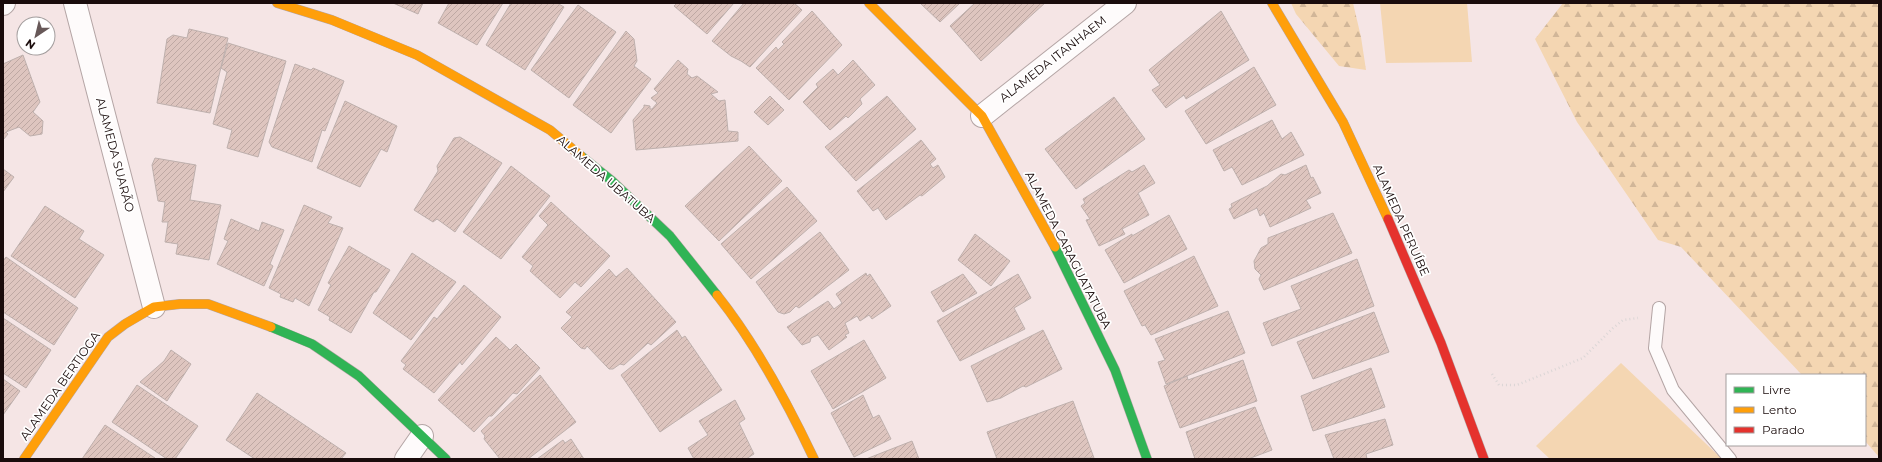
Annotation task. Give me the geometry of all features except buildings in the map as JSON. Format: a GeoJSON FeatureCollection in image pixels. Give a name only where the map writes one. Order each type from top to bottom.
{"type":"FeatureCollection","features":[{"type":"Feature","properties":{"kind":"street","name":"ALAMEDA SUARÃO"},"geometry":{"type":"LineString","coordinates":[[75,3],[154,307]]}},
{"type":"Feature","properties":{"kind":"street","name":"ALAMEDA UBATUBA"},"geometry":{"type":"LineString","coordinates":[[277,3],[332,20],[417,55],[550,130],[612,181],[670,236],[734,316],[791,411],[814,459]]}},
{"type":"Feature","properties":{"kind":"street","name":"ALAMEDA CARAGUATATUBA"},"geometry":{"type":"LineString","coordinates":[[869,3],[982,116],[1045,227],[1115,370],[1147,459]]}},
{"type":"Feature","properties":{"kind":"street","name":"ALAMEDA ITANHAEM"},"geometry":{"type":"LineString","coordinates":[[982,116],[1125,3]]}},
{"type":"Feature","properties":{"kind":"street","name":"ALAMEDA PERUÍBE"},"geometry":{"type":"LineString","coordinates":[[1272,3],[1346,129],[1395,234],[1438,336],[1484,459]]}},
{"type":"Feature","properties":{"kind":"street","name":"ALAMEDA BERTIOGA"},"geometry":{"type":"LineString","coordinates":[[24,459],[108,337],[125,324],[154,307],[208,304],[312,344],[359,376],[446,459]]}},
{"type":"Feature","properties":{"kind":"street"},"geometry":{"type":"LineString","coordinates":[[406,459],[422,436]]}},
{"type":"Feature","properties":{"kind":"lane"},"geometry":{"type":"LineString","coordinates":[[1659,308],[1655,348],[1673,390],[1730,459]]}},
{"type":"Feature","properties":{"kind":"path"},"geometry":{"type":"LineString","coordinates":[[1492,374],[1499,385],[1517,385],[1583,358],[1623,320],[1637,318],[1658,321]]}},
{"type":"Feature","properties":{"kind":"green space"},"geometry":{"type":"Polygon","coordinates":[[[1291,3],[1353,3],[1361,37],[1366,70],[1339,66],[1296,14],[1291,3]]]}},
{"type":"Feature","properties":{"kind":"green space"},"geometry":{"type":"Polygon","coordinates":[[[1380,3],[1467,3],[1472,62],[1386,63],[1380,3]]]}},
{"type":"Feature","properties":{"kind":"green space"},"geometry":{"type":"Polygon","coordinates":[[[1563,3],[1879,3],[1879,457],[1866,442],[1866,374],[1801,374],[1681,247],[1658,240],[1577,122],[1535,39],[1563,3]]]}},
{"type":"Feature","properties":{"kind":"green space"},"geometry":{"type":"Polygon","coordinates":[[[1621,363],[1722,459],[1550,459],[1536,446],[1621,363]]]}},
{"type":"Feature","properties":{"kind":"traffic: fast"},"geometry":{"type":"LineString","coordinates":[[581,156],[612,181],[670,236],[717,295]]}},
{"type":"Feature","properties":{"kind":"traffic: fast"},"geometry":{"type":"LineString","coordinates":[[1055,247],[1115,370],[1147,459]]}},
{"type":"Feature","properties":{"kind":"traffic: fast"},"geometry":{"type":"LineString","coordinates":[[271,327],[312,344],[359,376],[446,459]]}},
{"type":"Feature","properties":{"kind":"traffic: slow"},"geometry":{"type":"LineString","coordinates":[[277,3],[332,20],[417,55],[550,130],[581,156]]}},
{"type":"Feature","properties":{"kind":"traffic: slow"},"geometry":{"type":"LineString","coordinates":[[869,3],[982,116],[1055,247]]}},
{"type":"Feature","properties":{"kind":"traffic: slow"},"geometry":{"type":"LineString","coordinates":[[1272,3],[1343,122],[1388,219]]}},
{"type":"Feature","properties":{"kind":"traffic: slow"},"geometry":{"type":"LineString","coordinates":[[717,295],[758,353],[793,416],[814,459]]}},
{"type":"Feature","properties":{"kind":"traffic: slow"},"geometry":{"type":"LineString","coordinates":[[24,459],[108,337],[125,324],[154,307],[180,304],[208,304],[271,327]]}},
{"type":"Feature","properties":{"kind":"traffic: jam"},"geometry":{"type":"LineString","coordinates":[[1388,219],[1441,343],[1484,459]]}}]}
